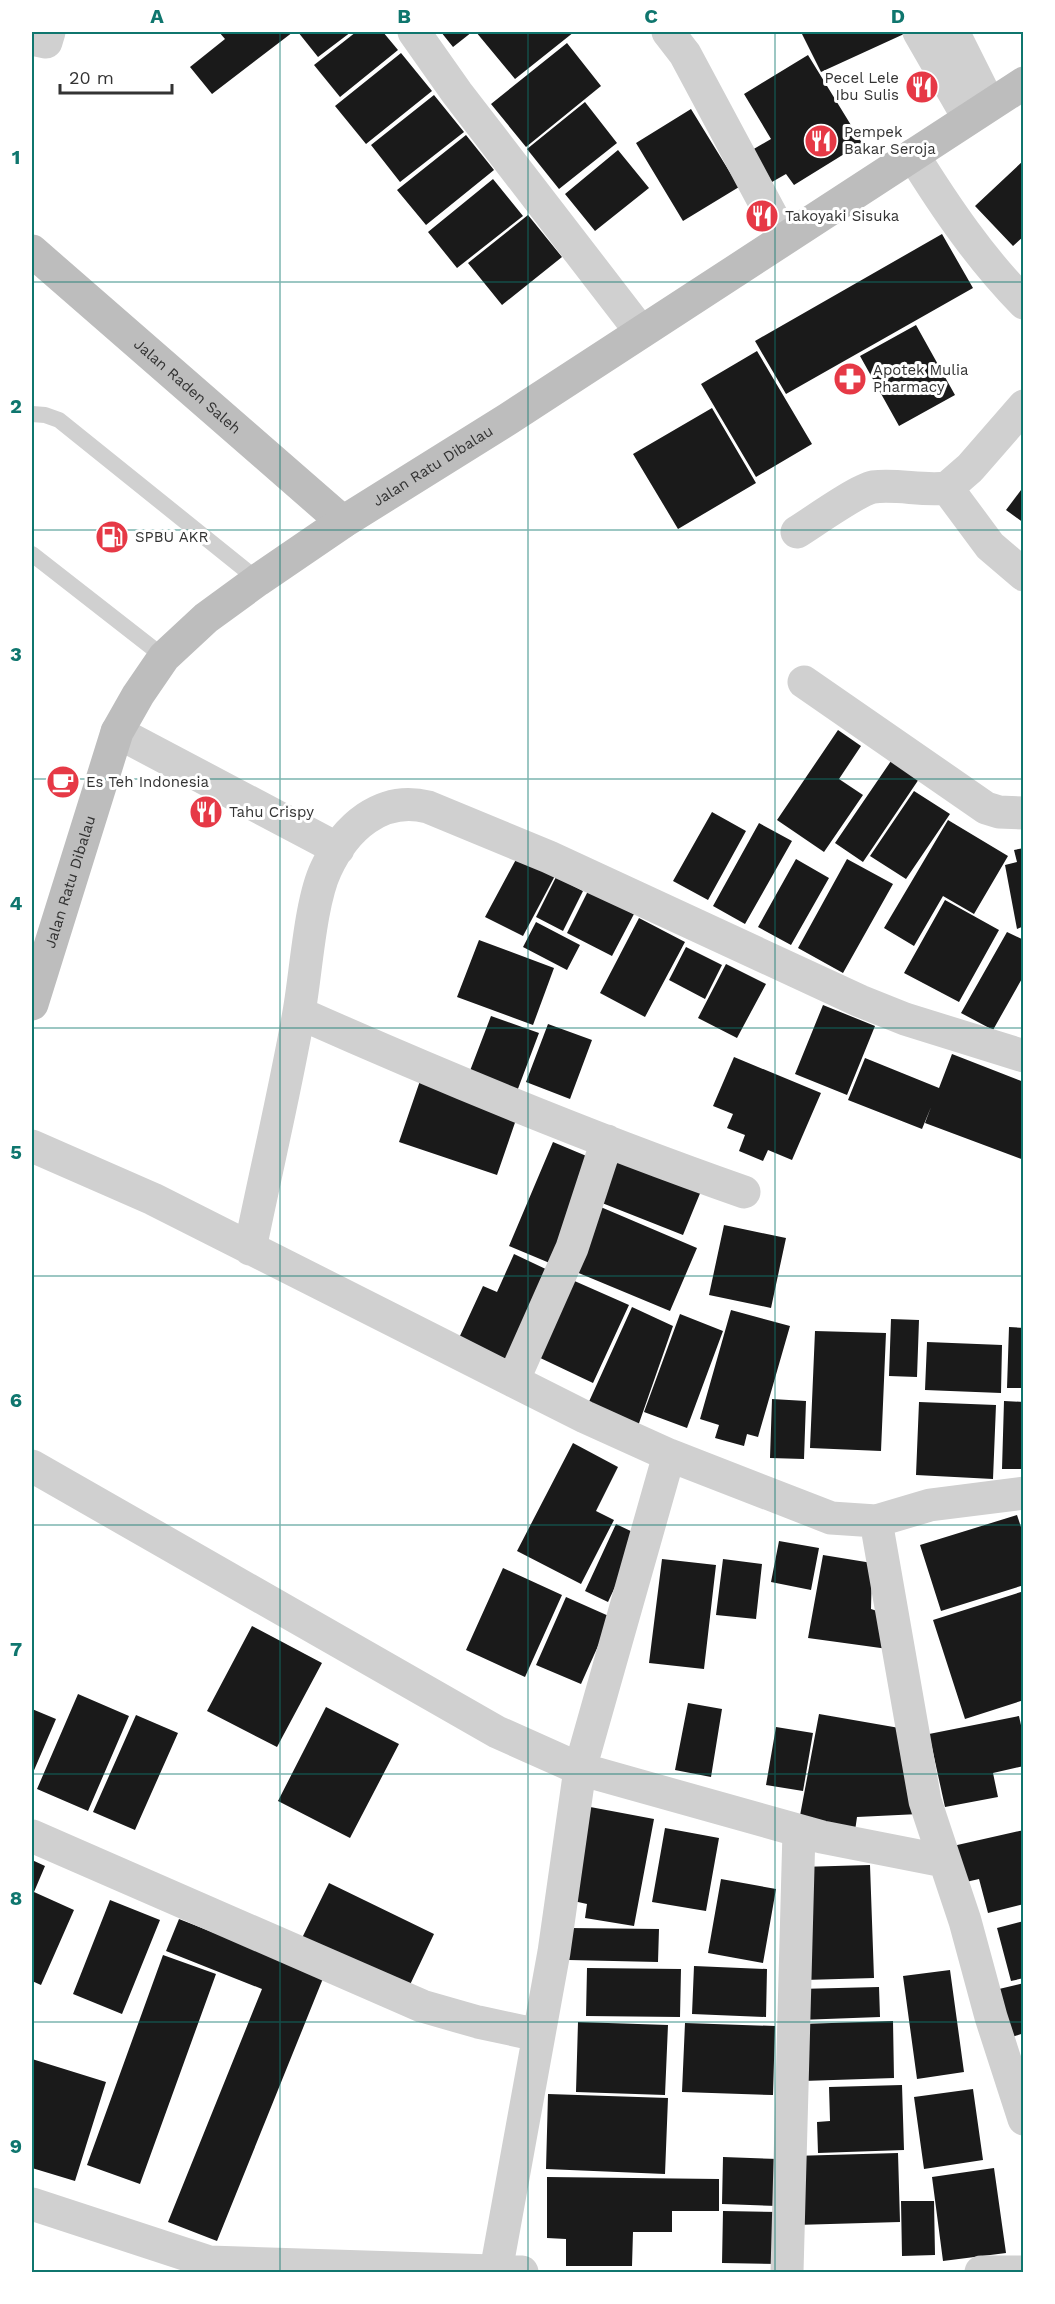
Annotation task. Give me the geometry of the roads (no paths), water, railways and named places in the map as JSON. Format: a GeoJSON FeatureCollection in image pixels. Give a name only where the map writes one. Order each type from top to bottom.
{"type":"FeatureCollection","features":[{"type":"Feature","properties":{"kind":"main road","name":"Jalan Ratu Dibalau"},"geometry":{"type":"LineString","coordinates":[[32,1004],[117,732],[138,694],[165,657],[206,618],[343,522],[508,419],[783,237],[1023,83]]}},
{"type":"Feature","properties":{"kind":"main road","name":"Jalan Raden Saleh"},"geometry":{"type":"LineString","coordinates":[[32,251],[343,522]]}},
{"type":"Feature","properties":{"kind":"street"},"geometry":{"type":"LineString","coordinates":[[32,39],[46,42],[49,32]]}},
{"type":"Feature","properties":{"kind":"street"},"geometry":{"type":"LineString","coordinates":[[414,32],[457,93],[640,332]]}},
{"type":"Feature","properties":{"kind":"street"},"geometry":{"type":"LineString","coordinates":[[668,32],[685,54],[783,237]]}},
{"type":"Feature","properties":{"kind":"street"},"geometry":{"type":"LineString","coordinates":[[919,32],[979,110]]}},
{"type":"Feature","properties":{"kind":"street"},"geometry":{"type":"LineString","coordinates":[[953,32],[979,110]]}},
{"type":"Feature","properties":{"kind":"street"},"geometry":{"type":"LineString","coordinates":[[913,155],[942,202],[985,260],[1023,303]]}},
{"type":"Feature","properties":{"kind":"street"},"geometry":{"type":"LineString","coordinates":[[797,532],[870,488],[899,486],[930,490],[947,488],[970,468],[1023,406]]}},
{"type":"Feature","properties":{"kind":"street"},"geometry":{"type":"LineString","coordinates":[[947,488],[990,546],[1023,575]]}},
{"type":"Feature","properties":{"kind":"street"},"geometry":{"type":"LineString","coordinates":[[804,682],[986,808],[999,812],[1023,813]]}},
{"type":"Feature","properties":{"kind":"street"},"geometry":{"type":"LineString","coordinates":[[117,732],[338,849]]}},
{"type":"Feature","properties":{"kind":"street"},"geometry":{"type":"LineString","coordinates":[[249,1249],[299,1013],[316,904],[325,871],[356,825],[374,812],[395,804],[428,807],[549,857],[860,1001],[905,1019],[1023,1056]]}},
{"type":"Feature","properties":{"kind":"street"},"geometry":{"type":"LineString","coordinates":[[299,1013],[438,1075],[744,1192]]}},
{"type":"Feature","properties":{"kind":"street"},"geometry":{"type":"LineString","coordinates":[[513,1381],[572,1248],[607,1141]]}},
{"type":"Feature","properties":{"kind":"street"},"geometry":{"type":"LineString","coordinates":[[32,1146],[153,1199],[513,1381],[669,1455],[831,1518],[876,1521],[930,1505],[1023,1493]]}},
{"type":"Feature","properties":{"kind":"street"},"geometry":{"type":"LineString","coordinates":[[32,2204],[209,2267],[487,2271],[554,1952],[580,1769],[669,1455]]}},
{"type":"Feature","properties":{"kind":"street"},"geometry":{"type":"LineString","coordinates":[[32,1466],[497,1732],[580,1769],[799,1831],[944,1861]]}},
{"type":"Feature","properties":{"kind":"street"},"geometry":{"type":"LineString","coordinates":[[876,1521],[926,1801],[965,1921],[991,2017],[1023,2119]]}},
{"type":"Feature","properties":{"kind":"street"},"geometry":{"type":"LineString","coordinates":[[787,2272],[799,1831]]}},
{"type":"Feature","properties":{"kind":"street"},"geometry":{"type":"LineString","coordinates":[[32,1836],[422,2006],[478,2022],[538,2035]]}},
{"type":"Feature","properties":{"kind":"street"},"geometry":{"type":"LineString","coordinates":[[981,2272],[1023,2272]]}},
{"type":"Feature","properties":{"kind":"lane"},"geometry":{"type":"LineString","coordinates":[[32,414],[45,415],[59,420],[258,580]]}},
{"type":"Feature","properties":{"kind":"lane"},"geometry":{"type":"LineString","coordinates":[[32,555],[165,657]]}},
{"type":"Feature","properties":{"kind":"place","name":"Pecel Lele Ibu Sulis"},"geometry":{"type":"Point","coordinates":[922,87]}},
{"type":"Feature","properties":{"kind":"place","name":"Pempek Bakar Seroja"},"geometry":{"type":"Point","coordinates":[821,141]}},
{"type":"Feature","properties":{"kind":"place","name":"Takoyaki Sisuka"},"geometry":{"type":"Point","coordinates":[762,216]}},
{"type":"Feature","properties":{"kind":"place","name":"Apotek Mulia Pharmacy"},"geometry":{"type":"Point","coordinates":[850,379]}},
{"type":"Feature","properties":{"kind":"place","name":"SPBU AKR"},"geometry":{"type":"Point","coordinates":[112,537]}},
{"type":"Feature","properties":{"kind":"place","name":"Es Teh Indonesia"},"geometry":{"type":"Point","coordinates":[63,782]}},
{"type":"Feature","properties":{"kind":"place","name":"Tahu Crispy"},"geometry":{"type":"Point","coordinates":[206,812]}}]}
